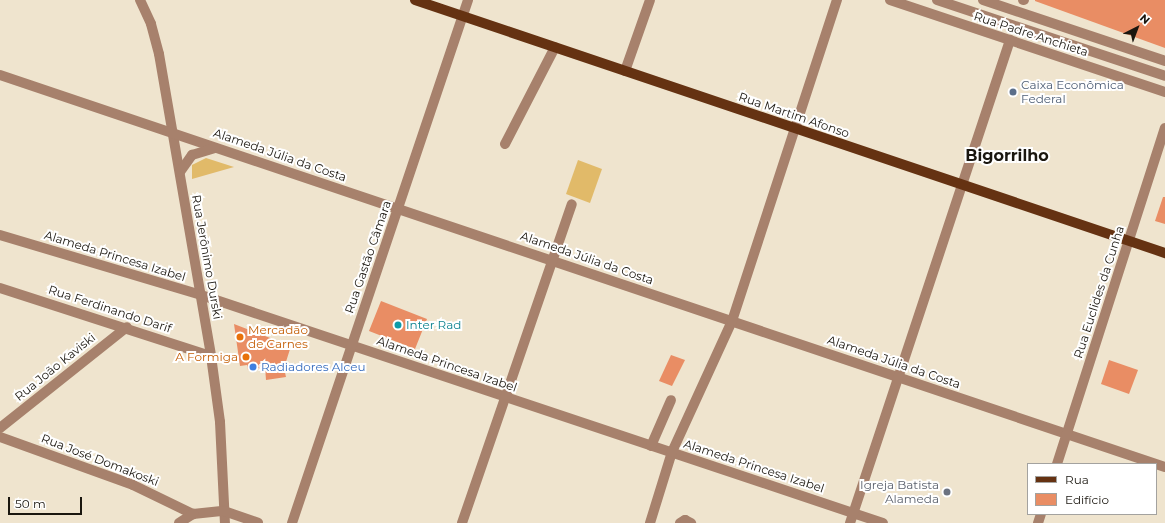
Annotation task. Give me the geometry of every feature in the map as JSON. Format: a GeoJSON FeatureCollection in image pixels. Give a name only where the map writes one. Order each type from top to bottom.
{"type":"FeatureCollection","features":[{"type":"Feature","properties":{"kind":"main road","name":"Rua Martim Afonso"},"geometry":{"type":"LineString","coordinates":[[415,0],[1165,254]]}},
{"type":"Feature","properties":{"kind":"street","name":"Rua Jerônimo Durski"},"geometry":{"type":"LineString","coordinates":[[140,0],[156,39],[211,356],[220,422],[225,523]]}},
{"type":"Feature","properties":{"kind":"street","name":"Rua Gastão Câmara"},"geometry":{"type":"LineString","coordinates":[[292,523],[468,0]]}},
{"type":"Feature","properties":{"kind":"street"},"geometry":{"type":"LineString","coordinates":[[625,71],[650,0]]}},
{"type":"Feature","properties":{"kind":"street"},"geometry":{"type":"LineString","coordinates":[[650,523],[672,452],[732,321],[837,0]]}},
{"type":"Feature","properties":{"kind":"street","name":"Rua Padre Anchieta"},"geometry":{"type":"LineString","coordinates":[[890,0],[1165,92]]}},
{"type":"Feature","properties":{"kind":"street"},"geometry":{"type":"LineString","coordinates":[[937,0],[1165,76]]}},
{"type":"Feature","properties":{"kind":"street","name":"Rua Padre Anchieta"},"geometry":{"type":"LineString","coordinates":[[983,0],[1165,61]]}},
{"type":"Feature","properties":{"kind":"street"},"geometry":{"type":"LineString","coordinates":[[852,518],[1010,40]]}},
{"type":"Feature","properties":{"kind":"street"},"geometry":{"type":"LineString","coordinates":[[505,144],[555,47]]}},
{"type":"Feature","properties":{"kind":"street","name":"Alameda Júlia da Costa"},"geometry":{"type":"LineString","coordinates":[[0,75],[1153,463]]}},
{"type":"Feature","properties":{"kind":"street","name":"Rua Euclides da Cunha"},"geometry":{"type":"LineString","coordinates":[[1057,463],[1165,128]]}},
{"type":"Feature","properties":{"kind":"street"},"geometry":{"type":"LineString","coordinates":[[180,172],[192,155],[217,147]]}},
{"type":"Feature","properties":{"kind":"street"},"geometry":{"type":"LineString","coordinates":[[462,523],[572,204]]}},
{"type":"Feature","properties":{"kind":"street","name":"Alameda Princesa Izabel"},"geometry":{"type":"LineString","coordinates":[[0,235],[201,295],[672,452],[852,518],[883,523]]}},
{"type":"Feature","properties":{"kind":"street","name":"Rua Ferdinando Darif"},"geometry":{"type":"LineString","coordinates":[[0,288],[127,327],[211,356]]}},
{"type":"Feature","properties":{"kind":"street","name":"Rua João Kaviski"},"geometry":{"type":"LineString","coordinates":[[0,428],[127,327]]}},
{"type":"Feature","properties":{"kind":"street"},"geometry":{"type":"LineString","coordinates":[[651,446],[672,400]]}},
{"type":"Feature","properties":{"kind":"street","name":"Rua José Domakoski"},"geometry":{"type":"LineString","coordinates":[[0,437],[134,485],[194,514]]}},
{"type":"Feature","properties":{"kind":"street"},"geometry":{"type":"LineString","coordinates":[[179,523],[194,514],[224,511],[258,523]]}},
{"type":"Feature","properties":{"kind":"street"},"geometry":{"type":"LineString","coordinates":[[680,523],[685,520],[691,523]]}},
{"type":"Feature","properties":{"kind":"shaded area"},"geometry":{"type":"Polygon","coordinates":[[[206,158],[234,167],[192,179],[192,165],[206,158]]]}},
{"type":"Feature","properties":{"kind":"shaded area"},"geometry":{"type":"Polygon","coordinates":[[[578,160],[602,169],[590,203],[566,194],[578,160]]]}},
{"type":"Feature","properties":{"kind":"building"},"geometry":{"type":"Polygon","coordinates":[[[1165,0],[1165,48],[1035,1],[1165,0]]]}},
{"type":"Feature","properties":{"kind":"building"},"geometry":{"type":"Polygon","coordinates":[[[1163,197],[1165,197],[1165,224],[1155,221],[1163,197]]]}},
{"type":"Feature","properties":{"kind":"building","name":"Inter Rad"},"geometry":{"type":"Polygon","coordinates":[[[381,301],[427,319],[415,349],[369,331],[381,301]]]}},
{"type":"Feature","properties":{"kind":"building"},"geometry":{"type":"Polygon","coordinates":[[[234,324],[291,346],[284,368],[286,377],[266,380],[265,367],[248,370],[247,365],[240,366],[234,324]]]}},
{"type":"Feature","properties":{"kind":"building"},"geometry":{"type":"Polygon","coordinates":[[[671,355],[685,360],[672,386],[659,381],[671,355]]]}},
{"type":"Feature","properties":{"kind":"building"},"geometry":{"type":"Polygon","coordinates":[[[1109,360],[1138,370],[1129,394],[1101,384],[1109,360]]]}},
{"type":"Feature","properties":{"kind":"place","name":"Caixa Econômica Federal"},"geometry":{"type":"Point","coordinates":[1013,92]}},
{"type":"Feature","properties":{"kind":"place","name":"Inter Rad"},"geometry":{"type":"Point","coordinates":[398,325]}},
{"type":"Feature","properties":{"kind":"place","name":"Mercadão de Carnes"},"geometry":{"type":"Point","coordinates":[240,337]}},
{"type":"Feature","properties":{"kind":"place","name":"A Formiga"},"geometry":{"type":"Point","coordinates":[246,357]}},
{"type":"Feature","properties":{"kind":"place","name":"Radiadores Alceu"},"geometry":{"type":"Point","coordinates":[253,367]}},
{"type":"Feature","properties":{"kind":"place","name":"Igreja Batista Alameda"},"geometry":{"type":"Point","coordinates":[947,492]}},
{"type":"Feature","properties":{"kind":"district","name":"Bigorrilho"},"geometry":{"type":"Point","coordinates":[1007,156]}}]}
